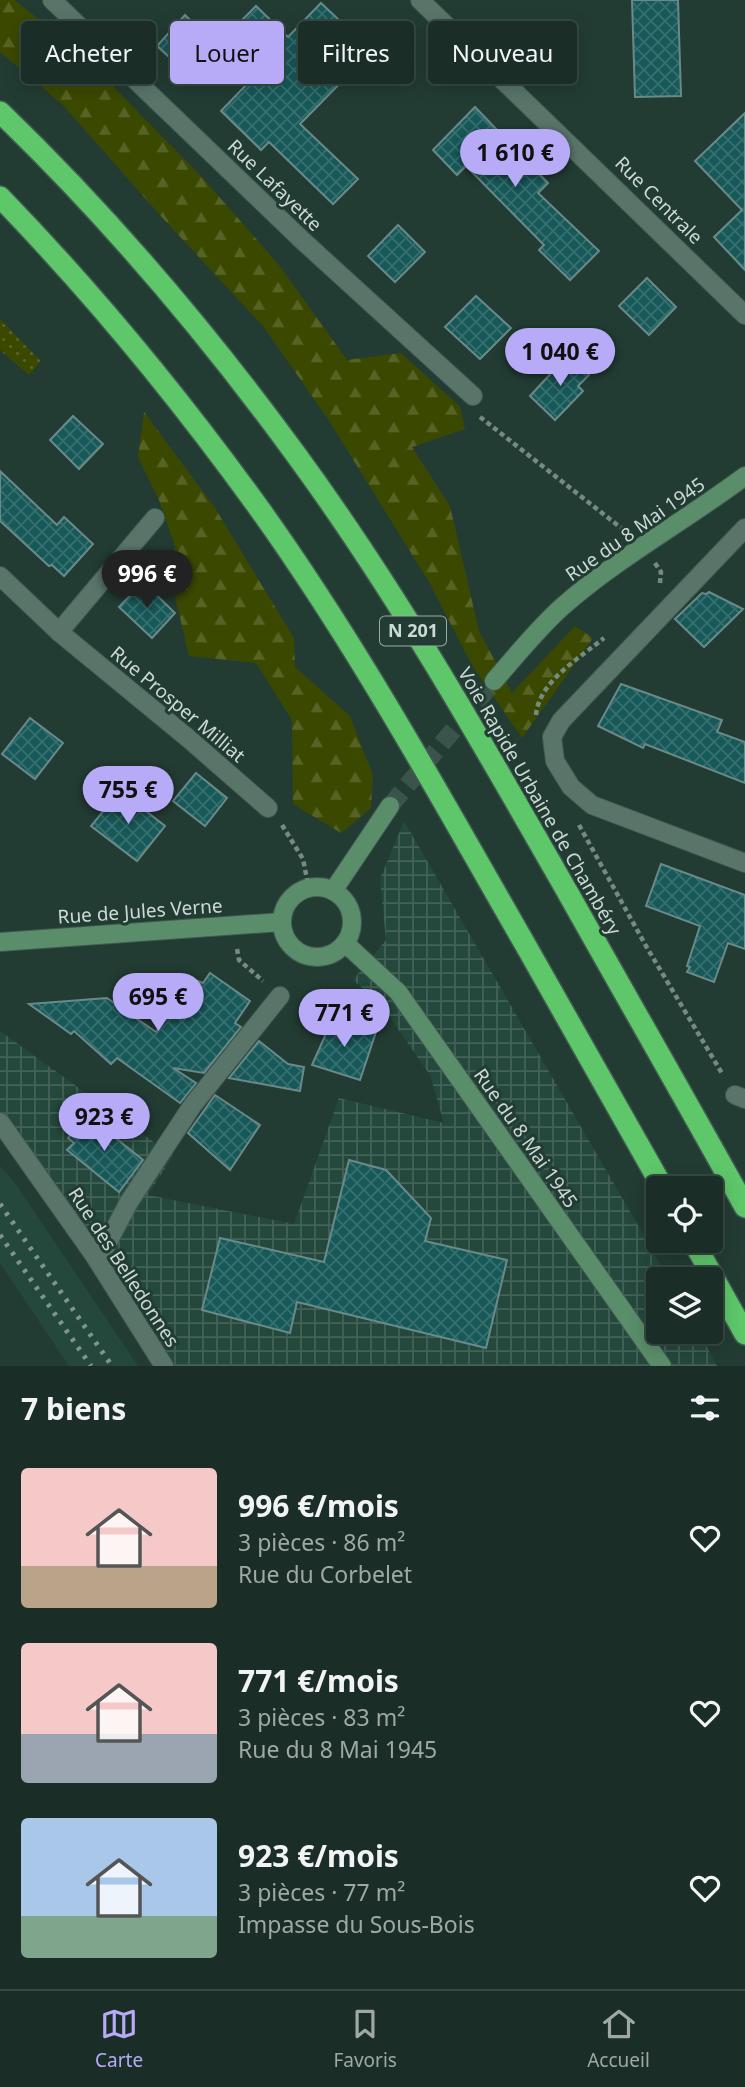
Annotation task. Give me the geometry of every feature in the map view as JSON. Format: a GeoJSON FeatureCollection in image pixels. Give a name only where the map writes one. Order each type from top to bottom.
{"type":"FeatureCollection","features":[{"type":"Feature","properties":{"kind":"highway","name":"Voie Rapide Urbaine de Chambéry"},"geometry":{"type":"LineString","coordinates":[[0,113],[75,188],[144,265],[233,371],[306,469],[396,603],[457,702],[745,1208]]}},
{"type":"Feature","properties":{"kind":"highway","name":"N 201"},"geometry":{"type":"LineString","coordinates":[[0,197],[45,243],[144,357],[262,513],[347,640],[417,755],[656,1176]]}},
{"type":"Feature","properties":{"kind":"highway"},"geometry":{"type":"LineString","coordinates":[[699,1253],[745,1334]]}},
{"type":"Feature","properties":{"kind":"main road","name":"Rue du 8 Mai 1945"},"geometry":{"type":"LineString","coordinates":[[494,681],[560,608],[601,575],[745,476]]}},
{"type":"Feature","properties":{"kind":"main road"},"geometry":{"type":"LineString","coordinates":[[333,891],[390,806]]}},
{"type":"Feature","properties":{"kind":"main road"},"geometry":{"type":"LineString","coordinates":[[317,887],[333,891],[350,910],[352,927],[345,944],[324,957],[300,953],[284,934],[284,911],[298,893],[317,887]]}},
{"type":"Feature","properties":{"kind":"main road","name":"Rue de Jules Verne"},"geometry":{"type":"LineString","coordinates":[[0,942],[282,922]]}},
{"type":"Feature","properties":{"kind":"main road","name":"Rue du 8 Mai 1945"},"geometry":{"type":"LineString","coordinates":[[345,944],[398,992],[662,1366]]}},
{"type":"Feature","properties":{"kind":"street","name":"Rue Lafayette"},"geometry":{"type":"LineString","coordinates":[[52,0],[303,241],[473,396]]}},
{"type":"Feature","properties":{"kind":"street","name":"Rue Centrale"},"geometry":{"type":"LineString","coordinates":[[420,0],[745,315]]}},
{"type":"Feature","properties":{"kind":"street"},"geometry":{"type":"LineString","coordinates":[[58,632],[155,518]]}},
{"type":"Feature","properties":{"kind":"street"},"geometry":{"type":"LineString","coordinates":[[745,528],[561,721],[552,737],[555,761],[571,787],[593,805],[745,863]]}},
{"type":"Feature","properties":{"kind":"street","name":"Rue Prosper Milliat"},"geometry":{"type":"LineString","coordinates":[[0,576],[58,632],[268,808]]}},
{"type":"Feature","properties":{"kind":"street"},"geometry":{"type":"LineString","coordinates":[[98,1262],[129,1202],[192,1106],[280,996]]}},
{"type":"Feature","properties":{"kind":"street","name":"Rue des Belledonnes"},"geometry":{"type":"LineString","coordinates":[[0,1122],[98,1262],[164,1366]]}},
{"type":"Feature","properties":{"kind":"path"},"geometry":{"type":"LineString","coordinates":[[473,396],[481,418],[625,531],[642,548]]}},
{"type":"Feature","properties":{"kind":"path"},"geometry":{"type":"LineString","coordinates":[[293,842],[303,859],[309,889]]}},
{"type":"Feature","properties":{"kind":"path"},"geometry":{"type":"LineString","coordinates":[[237,948],[239,960],[280,996]]}},
{"type":"Feature","properties":{"kind":"shaded area"},"geometry":{"type":"Polygon","coordinates":[[[404,821],[646,1239],[646,1253],[654,1253],[662,1267],[646,1267],[646,1344],[705,1344],[717,1366],[164,1366],[0,1122],[0,1031],[173,1156],[148,1195],[294,1224],[339,1098],[444,1123],[430,1075],[380,1003],[353,980],[386,940],[380,879],[404,821]]]}},
{"type":"Feature","properties":{"kind":"shaded area"},"geometry":{"type":"Polygon","coordinates":[[[0,1166],[15,1183],[138,1366],[69,1366],[0,1263],[0,1166]]]}},
{"type":"Feature","properties":{"kind":"green space"},"geometry":{"type":"Polygon","coordinates":[[[0,0],[14,0],[42,21],[21,21],[21,70],[0,52],[0,0]]]}},
{"type":"Feature","properties":{"kind":"green space"},"geometry":{"type":"Polygon","coordinates":[[[38,84],[110,84],[199,174],[279,265],[347,360],[401,353],[460,407],[465,429],[412,447],[450,506],[479,631],[512,693],[575,626],[593,638],[522,738],[473,667],[429,582],[328,419],[263,326],[63,105],[38,84]]]}},
{"type":"Feature","properties":{"kind":"green space"},"geometry":{"type":"Polygon","coordinates":[[[0,319],[41,361],[29,375],[0,350],[0,319]]]}},
{"type":"Feature","properties":{"kind":"green space"},"geometry":{"type":"Polygon","coordinates":[[[144,412],[215,508],[294,638],[295,667],[350,716],[373,776],[371,808],[341,833],[293,804],[292,720],[256,663],[189,656],[170,575],[175,546],[159,500],[138,457],[144,412]]]}},
{"type":"Feature","properties":{"kind":"building"},"geometry":{"type":"Polygon","coordinates":[[[632,0],[678,0],[681,96],[635,97],[632,0]]]}},
{"type":"Feature","properties":{"kind":"building"},"geometry":{"type":"Polygon","coordinates":[[[321,3],[340,21],[304,21],[321,3]]]}},
{"type":"Feature","properties":{"kind":"building"},"geometry":{"type":"Polygon","coordinates":[[[256,6],[271,21],[241,21],[256,6]]]}},
{"type":"Feature","properties":{"kind":"building"},"geometry":{"type":"Polygon","coordinates":[[[185,15],[191,21],[180,21],[185,15]]]}},
{"type":"Feature","properties":{"kind":"building"},"geometry":{"type":"Polygon","coordinates":[[[298,27],[298,84],[339,84],[300,124],[358,179],[333,204],[269,142],[261,150],[221,111],[247,84],[284,84],[284,33],[288,37],[298,27]]]}},
{"type":"Feature","properties":{"kind":"building"},"geometry":{"type":"Polygon","coordinates":[[[170,32],[170,58],[157,46],[170,32]]]}},
{"type":"Feature","properties":{"kind":"building"},"geometry":{"type":"Polygon","coordinates":[[[475,107],[548,183],[538,193],[599,251],[570,280],[539,250],[544,245],[466,166],[457,175],[433,150],[475,107]]]}},
{"type":"Feature","properties":{"kind":"building"},"geometry":{"type":"Polygon","coordinates":[[[745,113],[745,270],[714,237],[742,210],[695,161],[745,113]]]}},
{"type":"Feature","properties":{"kind":"building"},"geometry":{"type":"Polygon","coordinates":[[[398,225],[425,252],[395,282],[368,256],[398,225]]]}},
{"type":"Feature","properties":{"kind":"building"},"geometry":{"type":"Polygon","coordinates":[[[647,278],[676,307],[649,335],[619,306],[647,278]]]}},
{"type":"Feature","properties":{"kind":"building"},"geometry":{"type":"Polygon","coordinates":[[[476,296],[511,328],[480,359],[445,327],[476,296]]]}},
{"type":"Feature","properties":{"kind":"building"},"geometry":{"type":"Polygon","coordinates":[[[568,355],[589,375],[578,386],[583,391],[555,420],[530,396],[568,355]]]}},
{"type":"Feature","properties":{"kind":"building"},"geometry":{"type":"Polygon","coordinates":[[[73,416],[103,444],[79,469],[50,440],[73,416]]]}},
{"type":"Feature","properties":{"kind":"building"},"geometry":{"type":"Polygon","coordinates":[[[0,471],[57,525],[64,517],[93,544],[64,576],[52,565],[49,566],[0,521],[0,471]]]}},
{"type":"Feature","properties":{"kind":"building"},"geometry":{"type":"Polygon","coordinates":[[[143,582],[175,613],[152,638],[119,607],[143,582]]]}},
{"type":"Feature","properties":{"kind":"building"},"geometry":{"type":"Polygon","coordinates":[[[709,592],[743,609],[704,647],[675,619],[702,593],[709,592]]]}},
{"type":"Feature","properties":{"kind":"building"},"geometry":{"type":"Polygon","coordinates":[[[621,684],[722,720],[717,732],[745,742],[745,783],[645,744],[643,748],[598,726],[621,684]]]}},
{"type":"Feature","properties":{"kind":"building"},"geometry":{"type":"Polygon","coordinates":[[[30,718],[63,743],[35,779],[2,754],[30,718]]]}},
{"type":"Feature","properties":{"kind":"building"},"geometry":{"type":"Polygon","coordinates":[[[196,773],[227,798],[205,826],[173,801],[196,773]]]}},
{"type":"Feature","properties":{"kind":"building"},"geometry":{"type":"Polygon","coordinates":[[[120,791],[165,826],[137,861],[91,826],[120,791]]]}},
{"type":"Feature","properties":{"kind":"building"},"geometry":{"type":"Polygon","coordinates":[[[661,864],[745,895],[745,949],[728,943],[714,982],[687,972],[700,926],[646,906],[661,864]]]}},
{"type":"Feature","properties":{"kind":"building"},"geometry":{"type":"Polygon","coordinates":[[[210,973],[250,1001],[235,1023],[241,1027],[204,1073],[173,1068],[196,1083],[180,1103],[117,1058],[111,1064],[74,1031],[71,1034],[29,1004],[107,998],[156,1032],[195,980],[203,983],[210,973]]]}},
{"type":"Feature","properties":{"kind":"building"},"geometry":{"type":"Polygon","coordinates":[[[337,1020],[376,1032],[360,1080],[312,1065],[325,1036],[318,1027],[337,1020]]]}},
{"type":"Feature","properties":{"kind":"building"},"geometry":{"type":"Polygon","coordinates":[[[259,1041],[288,1064],[304,1067],[300,1091],[229,1078],[259,1041]]]}},
{"type":"Feature","properties":{"kind":"building"},"geometry":{"type":"Polygon","coordinates":[[[215,1095],[260,1125],[230,1170],[188,1133],[215,1095]]]}},
{"type":"Feature","properties":{"kind":"building"},"geometry":{"type":"Polygon","coordinates":[[[87,1115],[143,1160],[119,1192],[67,1150],[74,1143],[68,1138],[87,1115]]]}},
{"type":"Feature","properties":{"kind":"building"},"geometry":{"type":"Polygon","coordinates":[[[349,1160],[386,1170],[431,1218],[425,1241],[507,1260],[486,1348],[297,1302],[290,1333],[202,1310],[220,1238],[324,1262],[349,1160]]]}},
{"type":"Feature","properties":{"kind":"tunnel"},"geometry":{"type":"LineString","coordinates":[[390,806],[494,681]]}},
{"type":"Feature","properties":{"kind":"railway"},"geometry":{"type":"LineString","coordinates":[[0,1204],[112,1366]]}},
{"type":"Feature","properties":{"kind":"railway"},"geometry":{"type":"LineString","coordinates":[[0,1235],[91,1366]]}}]}
